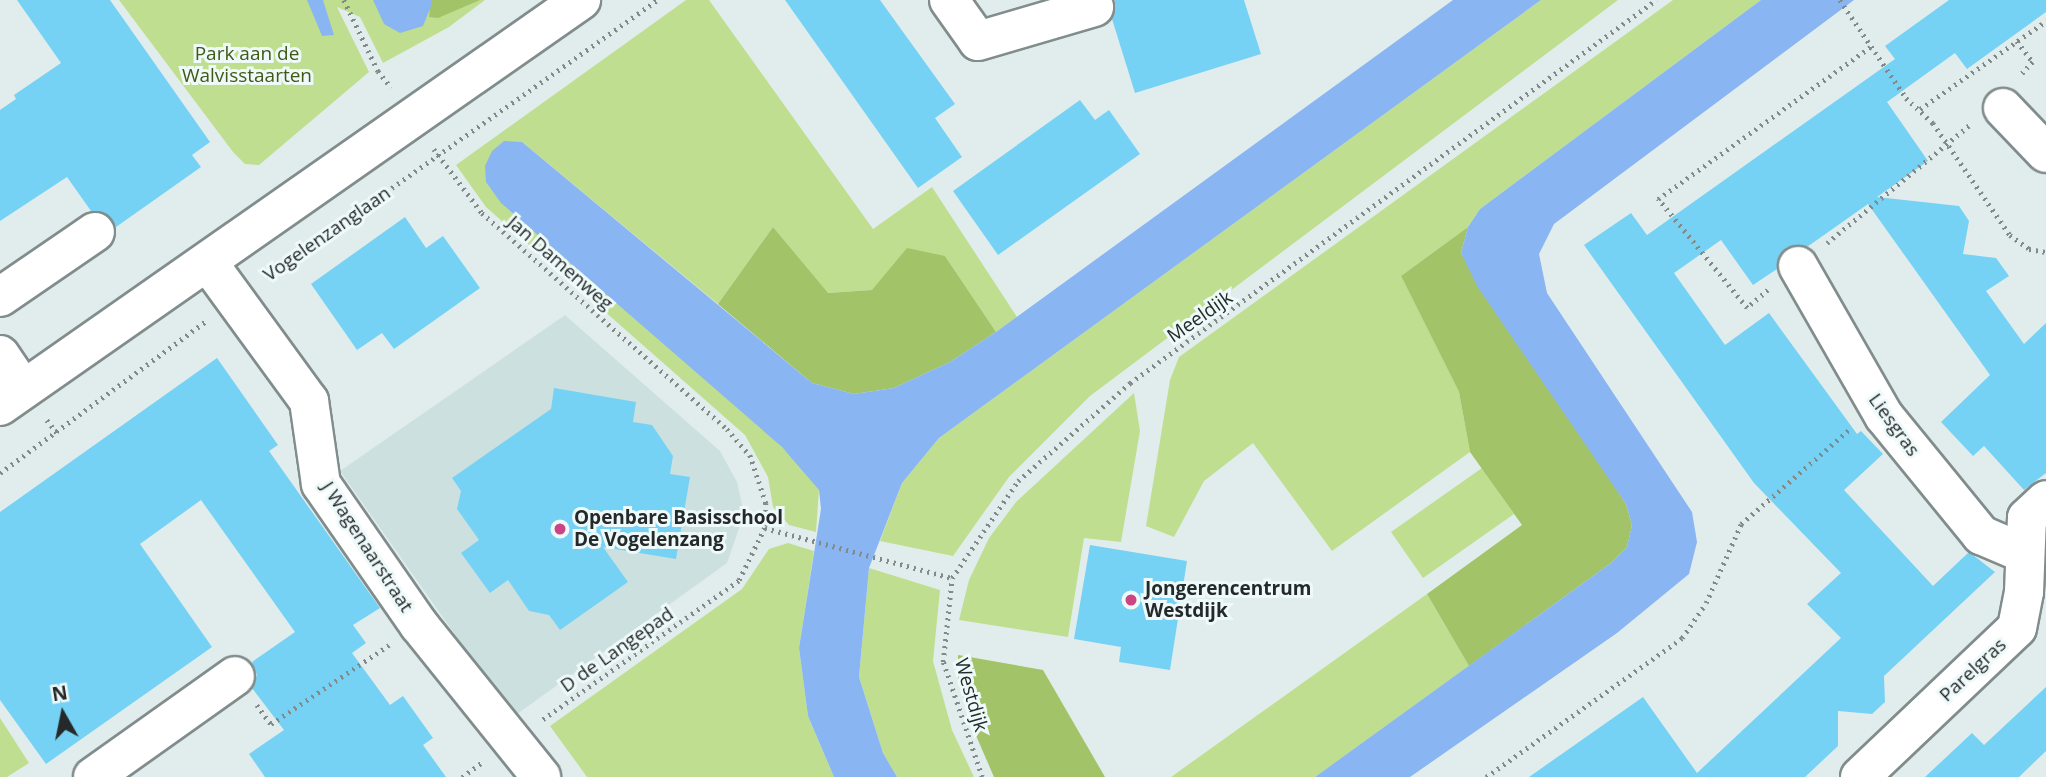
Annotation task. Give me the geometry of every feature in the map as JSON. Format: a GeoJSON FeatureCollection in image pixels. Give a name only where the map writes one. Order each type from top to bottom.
{"type":"FeatureCollection","features":[{"type":"Feature","properties":{"kind":"street"},"geometry":{"type":"LineString","coordinates":[[949,0],[978,41],[1094,7]]}},
{"type":"Feature","properties":{"kind":"street"},"geometry":{"type":"LineString","coordinates":[[0,355],[12,398],[415,119],[567,4]]}},
{"type":"Feature","properties":{"kind":"street"},"geometry":{"type":"LineString","coordinates":[[1998,102],[2046,153]]}},
{"type":"Feature","properties":{"kind":"street"},"geometry":{"type":"LineString","coordinates":[[0,297],[95,232]]}},
{"type":"Feature","properties":{"kind":"street","name":"J Wagenaarstraat"},"geometry":{"type":"LineString","coordinates":[[209,264],[309,401],[321,484],[419,625],[514,740],[541,777]]}},
{"type":"Feature","properties":{"kind":"street","name":"Liesgras"},"geometry":{"type":"LineString","coordinates":[[1798,266],[1878,405],[1981,536],[2023,553]]}},
{"type":"Feature","properties":{"kind":"street","name":"Parelgras"},"geometry":{"type":"LineString","coordinates":[[1860,777],[2017,628],[2035,598],[2023,553],[2027,517],[2046,500]]}},
{"type":"Feature","properties":{"kind":"street"},"geometry":{"type":"LineString","coordinates":[[93,777],[235,676]]}},
{"type":"Feature","properties":{"kind":"path","name":"Jan Damenweg"},"geometry":{"type":"LineString","coordinates":[[344,0],[378,71],[482,213],[727,429],[750,454],[766,503],[765,528]]}},
{"type":"Feature","properties":{"kind":"path","name":"Vogelenzanglaan"},"geometry":{"type":"LineString","coordinates":[[0,473],[236,298],[657,0]]}},
{"type":"Feature","properties":{"kind":"path","name":"Meeldijk"},"geometry":{"type":"LineString","coordinates":[[953,578],[1018,481],[1130,383],[1656,0]]}},
{"type":"Feature","properties":{"kind":"path"},"geometry":{"type":"LineString","coordinates":[[1840,0],[1870,47],[1949,146],[2010,235],[2029,249],[2046,252]]}},
{"type":"Feature","properties":{"kind":"path"},"geometry":{"type":"LineString","coordinates":[[1920,110],[2046,22]]}},
{"type":"Feature","properties":{"kind":"path"},"geometry":{"type":"LineString","coordinates":[[1870,47],[1658,199],[1746,308],[1949,146],[1998,102],[2034,62],[2017,41]]}},
{"type":"Feature","properties":{"kind":"path"},"geometry":{"type":"LineString","coordinates":[[1486,777],[1682,638],[1706,603],[1741,524],[1878,405]]}},
{"type":"Feature","properties":{"kind":"path"},"geometry":{"type":"LineString","coordinates":[[765,528],[886,563],[953,578]]}},
{"type":"Feature","properties":{"kind":"path","name":"D de Langepad"},"geometry":{"type":"LineString","coordinates":[[462,777],[739,581],[765,528]]}},
{"type":"Feature","properties":{"kind":"path","name":"Westdijk"},"geometry":{"type":"LineString","coordinates":[[953,578],[943,662],[982,777]]}},
{"type":"Feature","properties":{"kind":"path"},"geometry":{"type":"LineString","coordinates":[[235,676],[271,724],[419,625]]}},
{"type":"Feature","properties":{"kind":"shaded area","name":"Openbare Basisschool De Vogelenzang"},"geometry":{"type":"Polygon","coordinates":[[[565,315],[720,451],[737,482],[744,514],[727,563],[513,717],[340,471],[565,315]]]}},
{"type":"Feature","properties":{"kind":"green space","name":"Park aan de Walvisstaarten"},"geometry":{"type":"Polygon","coordinates":[[[119,0],[485,0],[449,27],[383,63],[360,17],[337,7],[369,72],[259,165],[245,164],[233,152],[119,0]]]}},
{"type":"Feature","properties":{"kind":"green space"},"geometry":{"type":"Polygon","coordinates":[[[431,0],[480,0],[438,18],[429,17],[431,0]]]}},
{"type":"Feature","properties":{"kind":"green space"},"geometry":{"type":"Polygon","coordinates":[[[686,0],[709,0],[873,229],[932,187],[1017,317],[996,332],[945,256],[872,290],[827,293],[773,227],[718,304],[522,142],[782,447],[811,475],[819,490],[816,532],[789,525],[773,507],[768,477],[745,435],[486,207],[456,165],[686,0]]]}},
{"type":"Feature","properties":{"kind":"green space"},"geometry":{"type":"Polygon","coordinates":[[[1541,0],[1618,0],[1090,396],[1009,477],[953,556],[880,541],[902,483],[939,438],[1541,0]]]}},
{"type":"Feature","properties":{"kind":"green space"},"geometry":{"type":"Polygon","coordinates":[[[1673,0],[1761,0],[1480,209],[1468,227],[1401,276],[1459,392],[1470,452],[1332,551],[1253,443],[1204,481],[1174,537],[1146,526],[1170,380],[1179,357],[1673,0]]]}},
{"type":"Feature","properties":{"kind":"green space"},"geometry":{"type":"Polygon","coordinates":[[[773,227],[828,293],[872,290],[907,248],[945,256],[996,332],[950,362],[894,388],[854,394],[812,383],[718,304],[773,227]]]}},
{"type":"Feature","properties":{"kind":"green space"},"geometry":{"type":"Polygon","coordinates":[[[1468,227],[1461,253],[1626,504],[1632,525],[1627,547],[1611,563],[1469,666],[1427,594],[1522,525],[1470,452],[1459,392],[1401,276],[1468,227]]]}},
{"type":"Feature","properties":{"kind":"green space"},"geometry":{"type":"Polygon","coordinates":[[[1134,393],[1140,431],[1121,542],[1084,538],[1068,637],[959,620],[969,580],[989,538],[1016,502],[1134,393]]]}},
{"type":"Feature","properties":{"kind":"green space"},"geometry":{"type":"Polygon","coordinates":[[[1482,468],[1514,514],[1423,578],[1391,532],[1482,468]]]}},
{"type":"Feature","properties":{"kind":"green space"},"geometry":{"type":"Polygon","coordinates":[[[788,543],[814,551],[799,648],[808,716],[834,777],[587,777],[550,726],[742,589],[769,549],[788,543]]]}},
{"type":"Feature","properties":{"kind":"green space"},"geometry":{"type":"Polygon","coordinates":[[[869,568],[940,590],[933,661],[952,730],[974,777],[897,777],[883,753],[859,677],[869,568]]]}},
{"type":"Feature","properties":{"kind":"green space"},"geometry":{"type":"Polygon","coordinates":[[[1427,594],[1469,666],[1315,777],[1171,777],[1427,594]]]}},
{"type":"Feature","properties":{"kind":"green space"},"geometry":{"type":"Polygon","coordinates":[[[958,655],[1043,670],[1105,777],[994,777],[971,724],[958,680],[958,655]]]}},
{"type":"Feature","properties":{"kind":"green space"},"geometry":{"type":"Polygon","coordinates":[[[0,718],[29,763],[7,777],[0,777],[0,718]]]}},
{"type":"Feature","properties":{"kind":"water"},"geometry":{"type":"Polygon","coordinates":[[[307,0],[323,0],[334,35],[322,36],[307,0]]]}},
{"type":"Feature","properties":{"kind":"water"},"geometry":{"type":"Polygon","coordinates":[[[373,0],[431,0],[432,4],[423,26],[400,33],[384,24],[373,0]]]}},
{"type":"Feature","properties":{"kind":"water"},"geometry":{"type":"Polygon","coordinates":[[[1453,0],[1541,0],[939,438],[902,483],[869,568],[859,677],[883,753],[897,777],[834,777],[808,716],[799,648],[821,509],[819,490],[782,447],[501,203],[486,182],[485,166],[492,151],[504,141],[522,142],[812,383],[854,394],[894,388],[950,362],[996,332],[1453,0]]]}},
{"type":"Feature","properties":{"kind":"water"},"geometry":{"type":"Polygon","coordinates":[[[1761,0],[1854,0],[1554,224],[1539,254],[1547,293],[1692,512],[1697,542],[1689,574],[1617,633],[1410,777],[1315,777],[1611,563],[1627,547],[1632,525],[1626,504],[1477,286],[1461,253],[1468,227],[1480,209],[1761,0]]]}},
{"type":"Feature","properties":{"kind":"building"},"geometry":{"type":"Polygon","coordinates":[[[17,0],[110,0],[210,142],[192,155],[201,167],[116,227],[105,213],[91,211],[67,177],[0,221],[0,110],[16,99],[14,95],[61,63],[17,0]]]}},
{"type":"Feature","properties":{"kind":"building"},"geometry":{"type":"Polygon","coordinates":[[[785,0],[880,0],[955,104],[935,118],[962,157],[918,188],[785,0]]]}},
{"type":"Feature","properties":{"kind":"building"},"geometry":{"type":"Polygon","coordinates":[[[1115,0],[1244,0],[1261,54],[1135,93],[1112,19],[1115,0]]]}},
{"type":"Feature","properties":{"kind":"building"},"geometry":{"type":"Polygon","coordinates":[[[1949,0],[2046,0],[2046,12],[1967,69],[1955,53],[1887,102],[1928,161],[1877,197],[1959,206],[1969,221],[1963,254],[1996,258],[2009,276],[1986,291],[2024,344],[2046,323],[2046,473],[2024,490],[1984,446],[1973,456],[1941,422],[1990,375],[1868,204],[1807,247],[1787,247],[1779,256],[1777,269],[1753,285],[1721,240],[1674,273],[1725,345],[1769,313],[1857,434],[1861,431],[1883,454],[1844,490],[1933,586],[1969,552],[1995,572],[1884,676],[1885,702],[1872,714],[1838,711],[1838,746],[1805,777],[1529,777],[1643,697],[1697,773],[1841,638],[1807,604],[1841,573],[1754,483],[1584,245],[1631,213],[1647,235],[1895,59],[1885,46],[1949,0]]]}},
{"type":"Feature","properties":{"kind":"building"},"geometry":{"type":"Polygon","coordinates":[[[1080,100],[1095,120],[1109,110],[1140,154],[998,255],[953,191],[1080,100]]]}},
{"type":"Feature","properties":{"kind":"building"},"geometry":{"type":"Polygon","coordinates":[[[405,217],[426,248],[443,236],[480,288],[394,349],[382,333],[357,350],[311,284],[405,217]]]}},
{"type":"Feature","properties":{"kind":"building"},"geometry":{"type":"Polygon","coordinates":[[[217,358],[278,445],[269,451],[380,608],[353,625],[366,643],[352,653],[390,705],[403,696],[433,738],[423,745],[446,777],[265,777],[249,754],[284,730],[252,688],[257,675],[252,662],[295,632],[201,500],[140,544],[212,647],[46,764],[0,700],[0,512],[217,358]]]}},
{"type":"Feature","properties":{"kind":"building"},"geometry":{"type":"Polygon","coordinates":[[[554,388],[636,402],[633,422],[652,425],[673,456],[670,474],[690,477],[676,559],[603,547],[628,582],[560,630],[549,615],[529,611],[508,580],[490,593],[461,553],[479,540],[457,509],[461,491],[452,478],[551,409],[554,388]]]}},
{"type":"Feature","properties":{"kind":"building","name":"Jongerencentrum Westdijk"},"geometry":{"type":"Polygon","coordinates":[[[1090,545],[1187,561],[1170,670],[1119,662],[1121,647],[1074,639],[1090,545]]]}},
{"type":"Feature","properties":{"kind":"building"},"geometry":{"type":"Polygon","coordinates":[[[2046,687],[2046,751],[2019,777],[1925,777],[1972,733],[1984,745],[2046,687]]]}},
{"type":"Feature","properties":{"kind":"place","name":"Openbare Basisschool De Vogelenzang"},"geometry":{"type":"Point","coordinates":[560,529]}},
{"type":"Feature","properties":{"kind":"place","name":"Jongerencentrum Westdijk"},"geometry":{"type":"Point","coordinates":[1131,600]}}]}
